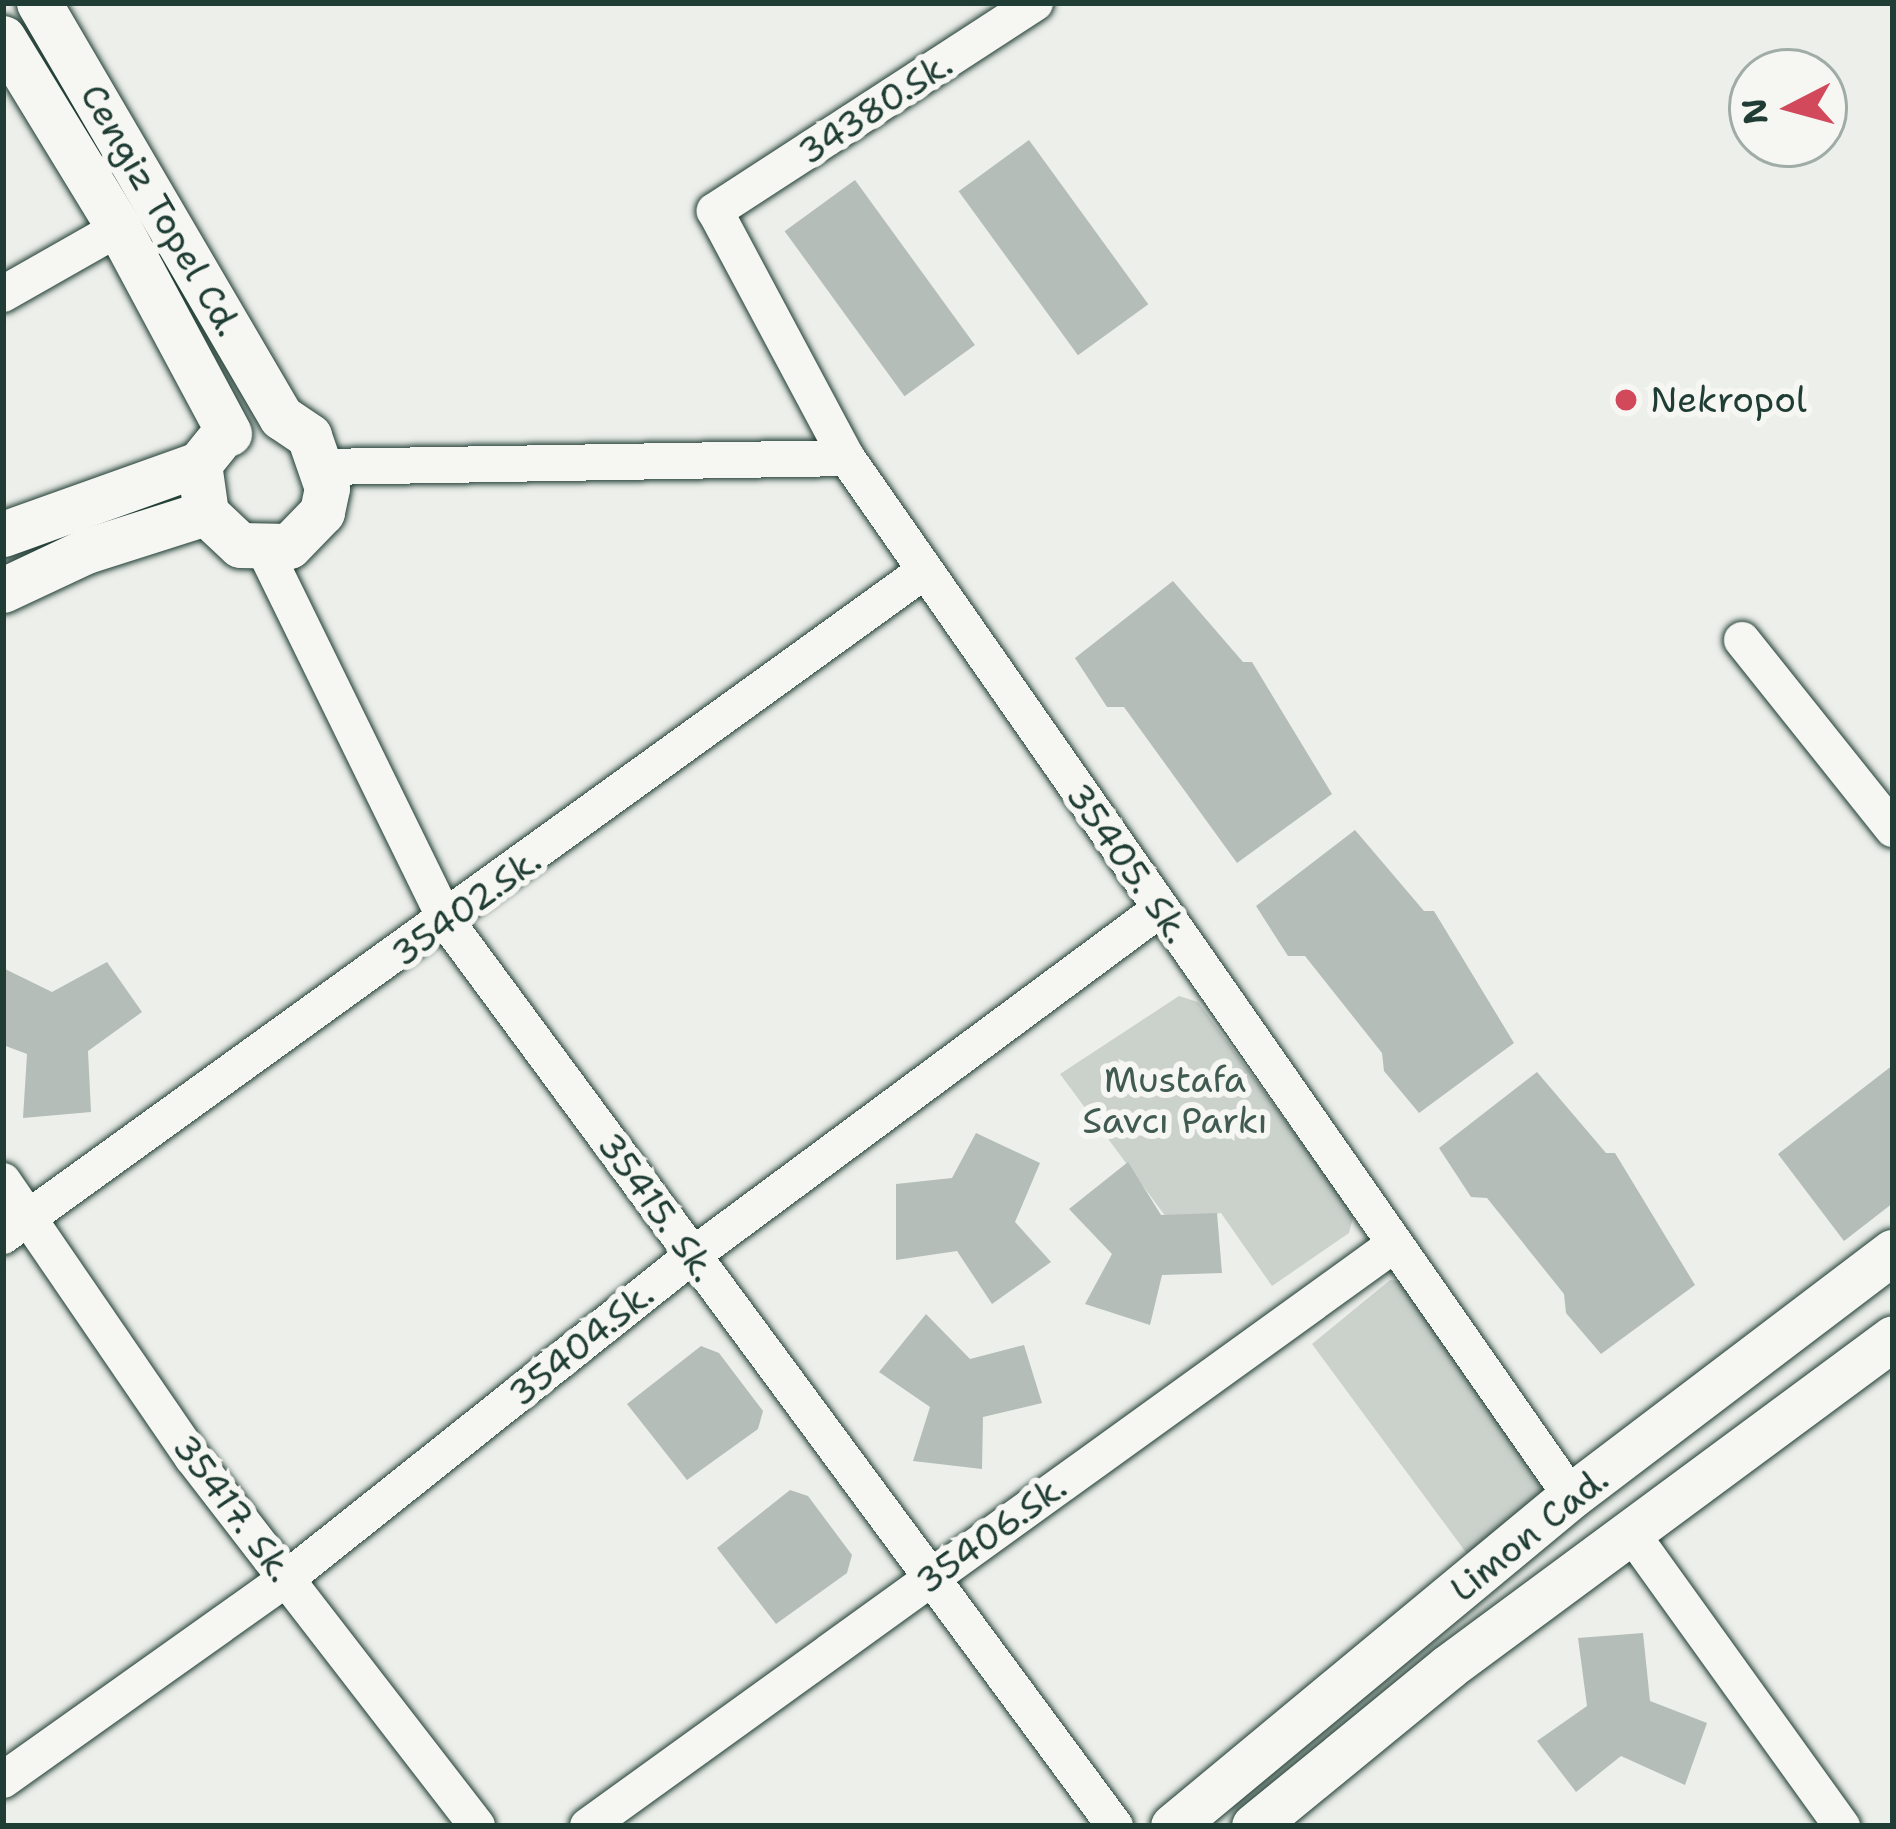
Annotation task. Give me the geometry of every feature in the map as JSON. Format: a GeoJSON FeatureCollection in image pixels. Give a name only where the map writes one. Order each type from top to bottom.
{"type":"FeatureCollection","features":[{"type":"Feature","properties":{"kind":"street","name":"Cengiz Topel Cd."},"geometry":{"type":"LineString","coordinates":[[40,3],[281,417]]}},
{"type":"Feature","properties":{"kind":"street","name":"34380.Sk."},"geometry":{"type":"LineString","coordinates":[[715,211],[1035,3]]}},
{"type":"Feature","properties":{"kind":"street","name":"Cengiz Topel Cd."},"geometry":{"type":"LineString","coordinates":[[3,38],[119,229],[214,448]]}},
{"type":"Feature","properties":{"kind":"street","name":"35405. Sk."},"geometry":{"type":"LineString","coordinates":[[715,211],[847,458],[1571,1496]]}},
{"type":"Feature","properties":{"kind":"street"},"geometry":{"type":"LineString","coordinates":[[3,294],[119,229]]}},
{"type":"Feature","properties":{"kind":"street"},"geometry":{"type":"LineString","coordinates":[[3,534],[281,417],[309,436],[323,467],[322,512],[308,532],[289,546],[240,545],[206,513]]}},
{"type":"Feature","properties":{"kind":"street"},"geometry":{"type":"LineString","coordinates":[[206,513],[214,448]]}},
{"type":"Feature","properties":{"kind":"street"},"geometry":{"type":"LineString","coordinates":[[323,467],[847,458]]}},
{"type":"Feature","properties":{"kind":"street"},"geometry":{"type":"LineString","coordinates":[[3,590],[86,551],[206,513]]}},
{"type":"Feature","properties":{"kind":"street","name":"35415. Sk."},"geometry":{"type":"LineString","coordinates":[[264,549],[447,922],[1115,1826]]}},
{"type":"Feature","properties":{"kind":"street","name":"35402.Sk."},"geometry":{"type":"LineString","coordinates":[[17,1227],[447,922],[923,572]]}},
{"type":"Feature","properties":{"kind":"street"},"geometry":{"type":"LineString","coordinates":[[1742,640],[1893,829]]}},
{"type":"Feature","properties":{"kind":"street","name":"35404.Sk."},"geometry":{"type":"LineString","coordinates":[[3,1780],[286,1579],[693,1255],[1160,909]]}},
{"type":"Feature","properties":{"kind":"street","name":"35417. Sk."},"geometry":{"type":"LineString","coordinates":[[3,1180],[17,1227],[477,1826]]}},
{"type":"Feature","properties":{"kind":"street","name":"35406.Sk."},"geometry":{"type":"LineString","coordinates":[[588,1826],[1395,1244]]}},
{"type":"Feature","properties":{"kind":"street","name":"Limon Cad."},"geometry":{"type":"LineString","coordinates":[[1173,1826],[1571,1496],[1893,1252]]}},
{"type":"Feature","properties":{"kind":"street","name":"Limon Cad."},"geometry":{"type":"LineString","coordinates":[[1254,1826],[1448,1667],[1893,1338]]}},
{"type":"Feature","properties":{"kind":"street"},"geometry":{"type":"LineString","coordinates":[[1632,1534],[1842,1826]]}},
{"type":"Feature","properties":{"kind":"green space","name":"Mustafa Savcı Parkı"},"geometry":{"type":"Polygon","coordinates":[[[1179,996],[1198,1002],[1354,1214],[1349,1233],[1272,1286],[1221,1213],[1169,1221],[1060,1074],[1179,996]]]}},
{"type":"Feature","properties":{"kind":"green space"},"geometry":{"type":"Polygon","coordinates":[[[1390,1280],[1413,1283],[1554,1496],[1473,1562],[1312,1344],[1390,1280]]]}},
{"type":"Feature","properties":{"kind":"building"},"geometry":{"type":"Polygon","coordinates":[[[1029,140],[1148,304],[1078,355],[959,191],[1029,140]]]}},
{"type":"Feature","properties":{"kind":"building"},"geometry":{"type":"Polygon","coordinates":[[[855,180],[975,345],[905,396],[785,231],[855,180]]]}},
{"type":"Feature","properties":{"kind":"building"},"geometry":{"type":"Polygon","coordinates":[[[1173,581],[1243,662],[1252,662],[1332,794],[1237,863],[1124,707],[1107,707],[1075,658],[1173,581]]]}},
{"type":"Feature","properties":{"kind":"building"},"geometry":{"type":"Polygon","coordinates":[[[1355,830],[1424,911],[1434,911],[1514,1043],[1419,1113],[1384,1071],[1382,1053],[1305,956],[1288,956],[1256,906],[1355,830]]]}},
{"type":"Feature","properties":{"kind":"building"},"geometry":{"type":"Polygon","coordinates":[[[107,962],[142,1012],[88,1051],[91,1112],[23,1118],[27,1054],[3,1045],[3,968],[52,992],[107,962]]]}},
{"type":"Feature","properties":{"kind":"building"},"geometry":{"type":"Polygon","coordinates":[[[1893,1065],[1893,1203],[1844,1241],[1778,1154],[1893,1065]]]}},
{"type":"Feature","properties":{"kind":"building"},"geometry":{"type":"Polygon","coordinates":[[[1537,1072],[1606,1153],[1615,1153],[1695,1285],[1601,1354],[1566,1313],[1564,1294],[1487,1198],[1471,1197],[1439,1148],[1537,1072]]]}},
{"type":"Feature","properties":{"kind":"building"},"geometry":{"type":"Polygon","coordinates":[[[976,1133],[1040,1163],[1015,1222],[1051,1262],[992,1304],[957,1251],[896,1260],[896,1184],[952,1178],[976,1133]]]}},
{"type":"Feature","properties":{"kind":"building"},"geometry":{"type":"Polygon","coordinates":[[[1128,1162],[1161,1215],[1217,1213],[1222,1273],[1162,1275],[1150,1325],[1085,1304],[1112,1254],[1069,1209],[1128,1162]]]}},
{"type":"Feature","properties":{"kind":"building"},"geometry":{"type":"Polygon","coordinates":[[[926,1314],[970,1359],[1024,1345],[1042,1403],[983,1417],[982,1469],[913,1461],[930,1407],[879,1372],[926,1314]]]}},
{"type":"Feature","properties":{"kind":"building"},"geometry":{"type":"Polygon","coordinates":[[[701,1346],[719,1353],[763,1411],[758,1429],[687,1480],[627,1404],[701,1346]]]}},
{"type":"Feature","properties":{"kind":"building"},"geometry":{"type":"Polygon","coordinates":[[[790,1490],[808,1496],[852,1555],[847,1573],[776,1624],[717,1548],[790,1490]]]}},
{"type":"Feature","properties":{"kind":"building"},"geometry":{"type":"Polygon","coordinates":[[[1643,1633],[1650,1701],[1707,1723],[1685,1785],[1621,1756],[1576,1792],[1537,1741],[1587,1706],[1578,1638],[1643,1633]]]}},
{"type":"Feature","properties":{"kind":"place","name":"Nekropol"},"geometry":{"type":"Point","coordinates":[1626,400]}}]}
